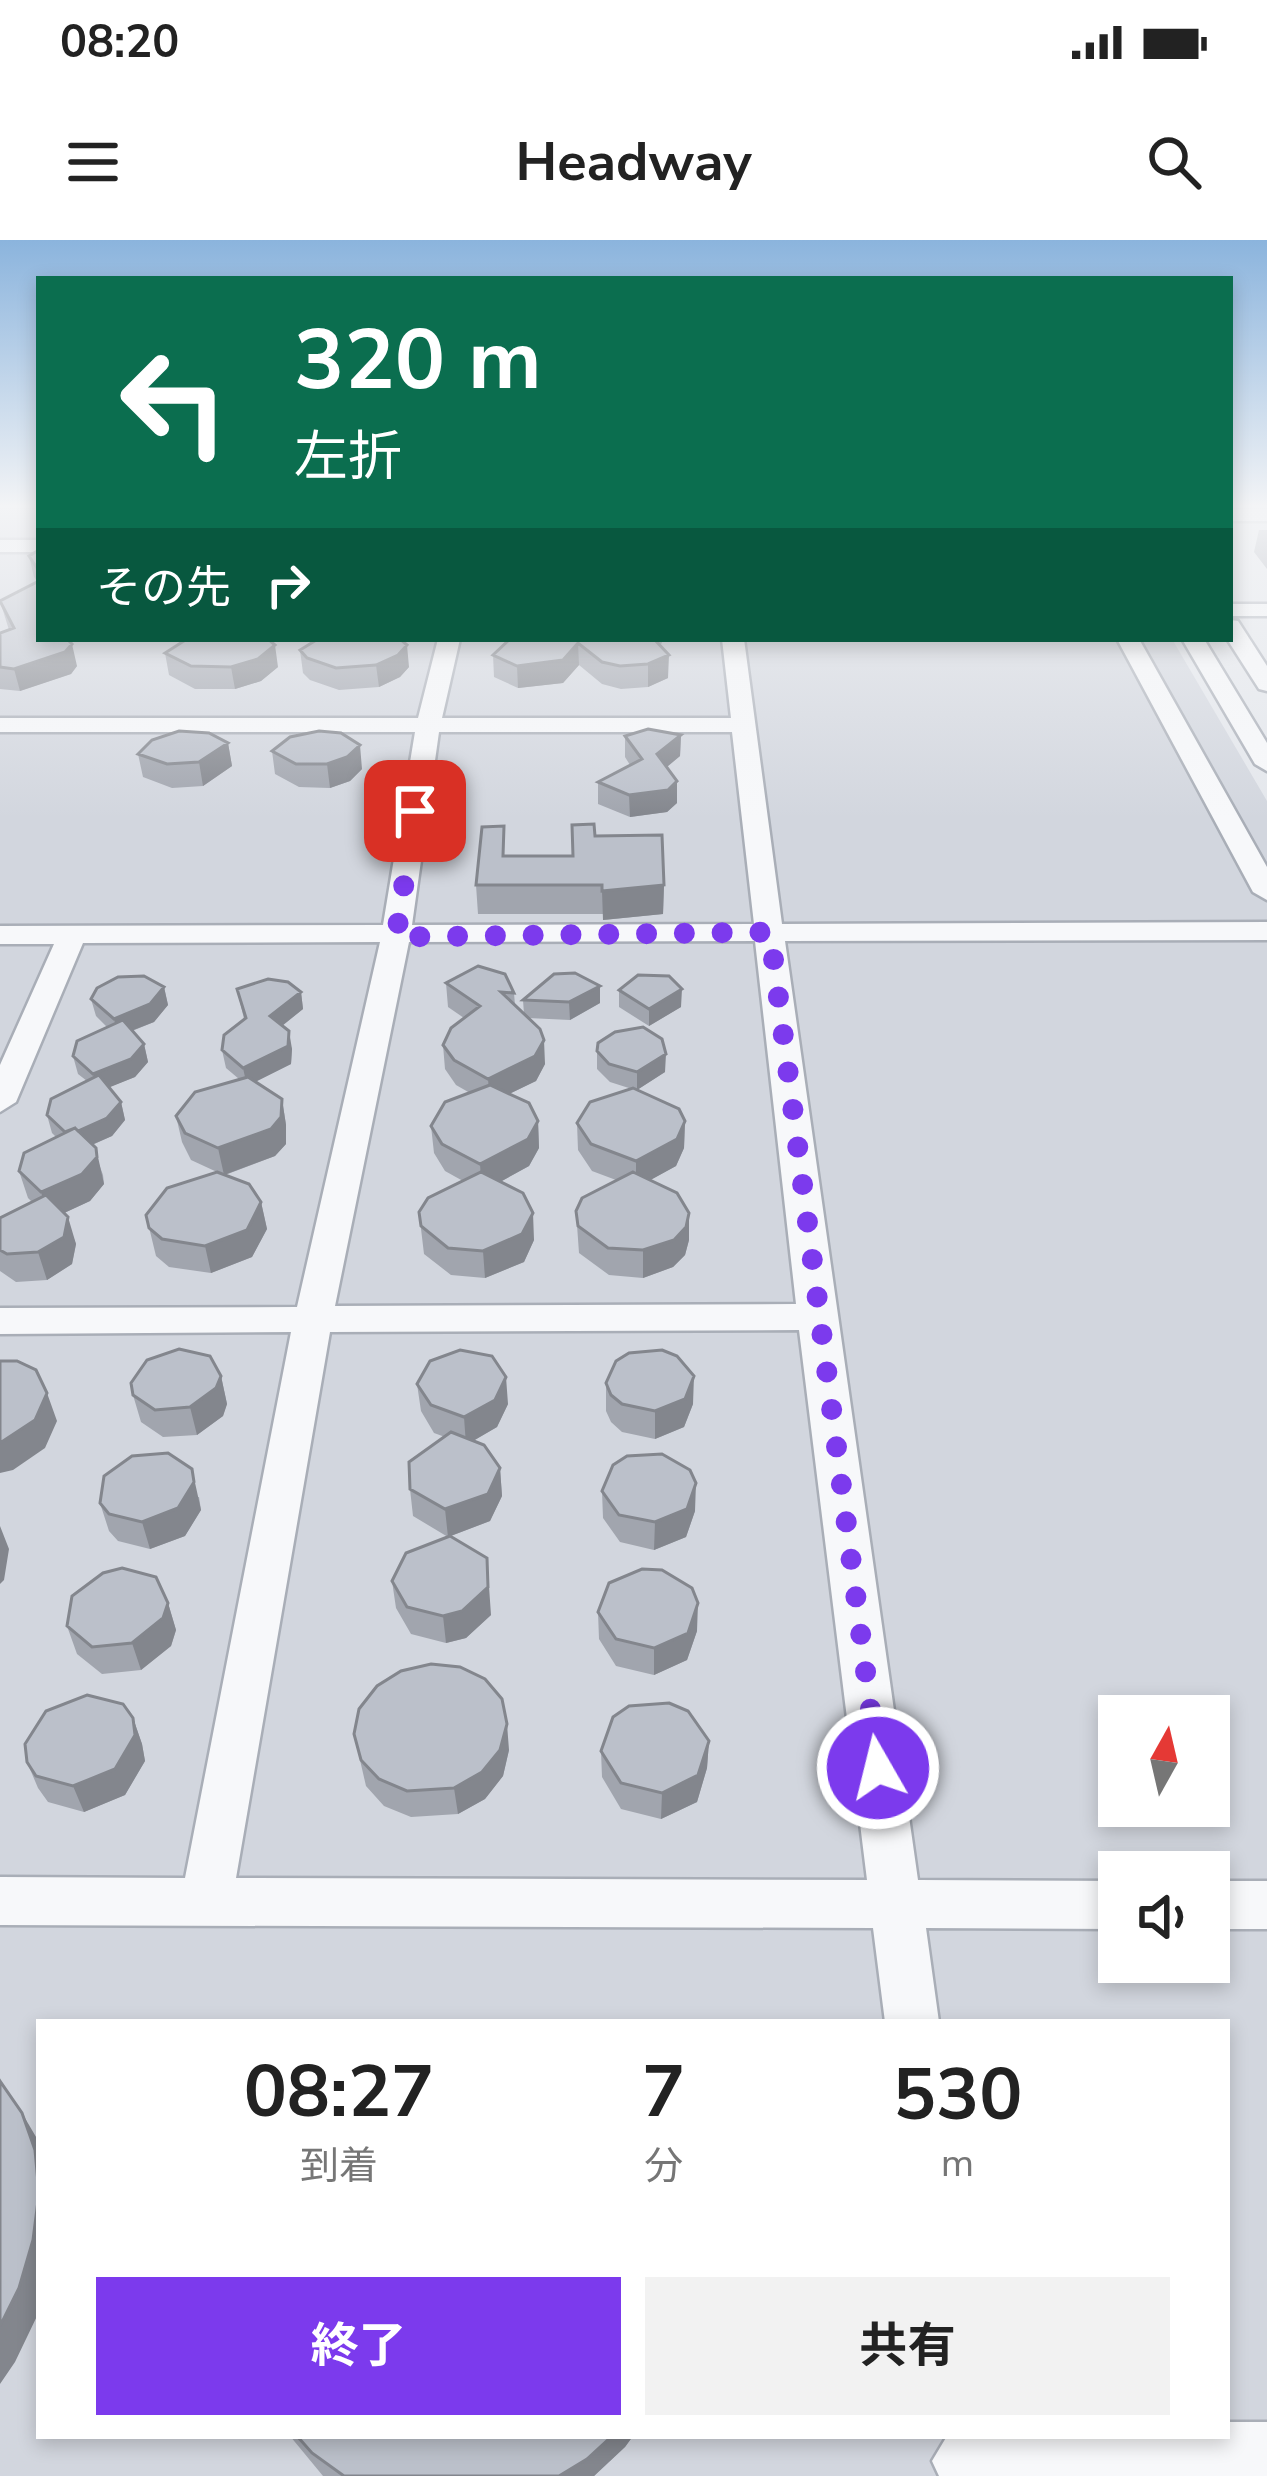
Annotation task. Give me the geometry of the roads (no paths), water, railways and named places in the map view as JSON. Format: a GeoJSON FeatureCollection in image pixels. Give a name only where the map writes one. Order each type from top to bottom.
{"type":"FeatureCollection","features":[{"type":"Feature","properties":{"kind":"street"},"geometry":{"type":"LineString","coordinates":[[1233,631],[1267,684]]}},
{"type":"Feature","properties":{"kind":"street"},"geometry":{"type":"LineString","coordinates":[[206,1902],[313,1319],[396,937],[428,726],[448,642]]}},
{"type":"Feature","properties":{"kind":"street"},"geometry":{"type":"LineString","coordinates":[[733,642],[816,1317],[912,2019]]}},
{"type":"Feature","properties":{"kind":"street"},"geometry":{"type":"LineString","coordinates":[[1130,642],[1267,892]]}},
{"type":"Feature","properties":{"kind":"street"},"geometry":{"type":"LineString","coordinates":[[1195,642],[1267,764]]}},
{"type":"Feature","properties":{"kind":"street"},"geometry":{"type":"LineString","coordinates":[[0,725],[740,725]]}},
{"type":"Feature","properties":{"kind":"street"},"geometry":{"type":"LineString","coordinates":[[0,935],[1267,931]]}},
{"type":"Feature","properties":{"kind":"street"},"geometry":{"type":"LineString","coordinates":[[0,1102],[72,936]]}},
{"type":"Feature","properties":{"kind":"street"},"geometry":{"type":"LineString","coordinates":[[0,1321],[816,1317]]}},
{"type":"Feature","properties":{"kind":"street"},"geometry":{"type":"LineString","coordinates":[[0,1901],[1098,1905]]}},
{"type":"Feature","properties":{"kind":"street"},"geometry":{"type":"LineString","coordinates":[[1230,1905],[1267,1906]]}},
{"type":"Feature","properties":{"kind":"street"},"geometry":{"type":"LineString","coordinates":[[964,2458],[1267,2454]]}}]}
